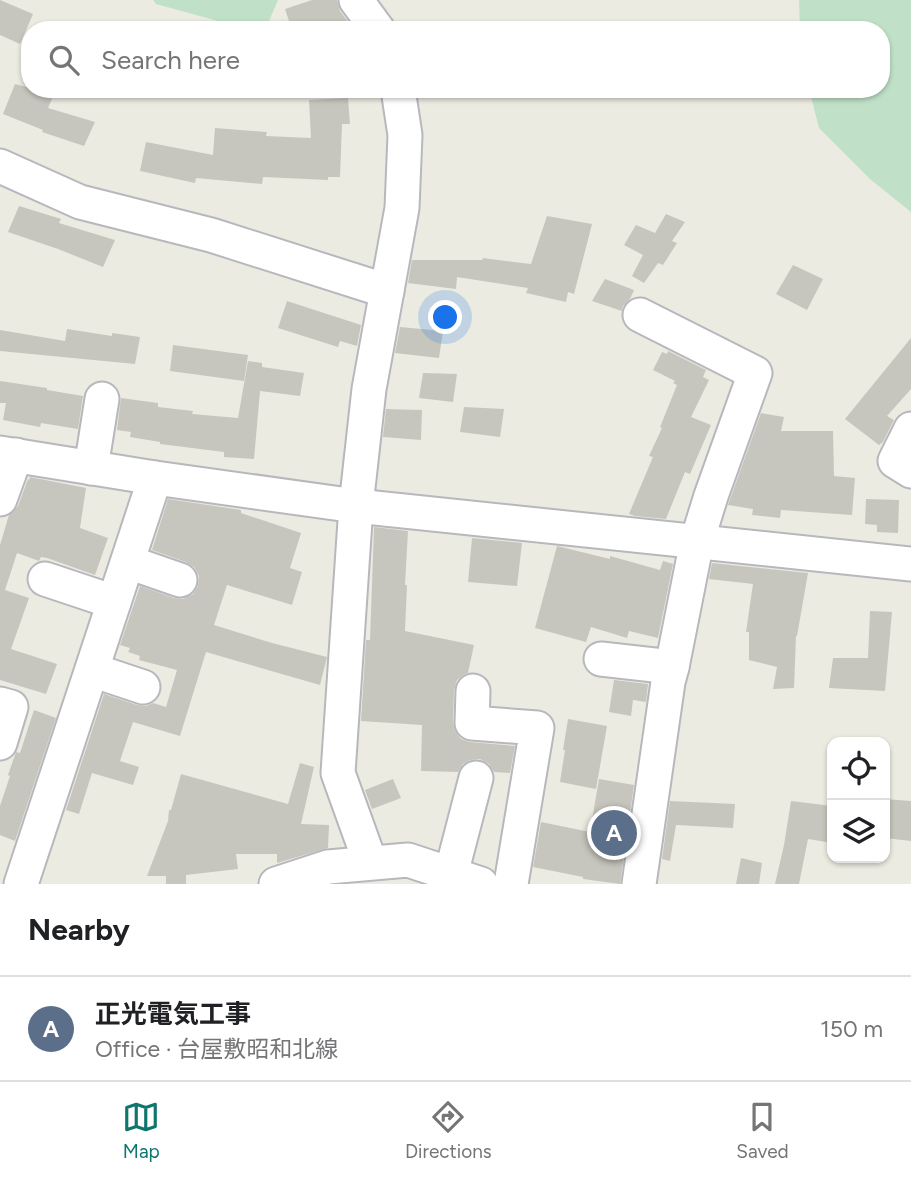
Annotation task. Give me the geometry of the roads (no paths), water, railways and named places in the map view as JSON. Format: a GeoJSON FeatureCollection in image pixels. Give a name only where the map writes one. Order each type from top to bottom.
{"type":"FeatureCollection","features":[{"type":"Feature","properties":{"kind":"street"},"geometry":{"type":"LineString","coordinates":[[356,0],[371,21]]}},
{"type":"Feature","properties":{"kind":"street"},"geometry":{"type":"LineString","coordinates":[[370,862],[338,773],[356,506],[369,389],[402,208],[404,135],[399,98]]}},
{"type":"Feature","properties":{"kind":"street"},"geometry":{"type":"LineString","coordinates":[[0,166],[80,202],[211,235],[387,291]]}},
{"type":"Feature","properties":{"kind":"street"},"geometry":{"type":"LineString","coordinates":[[639,884],[668,682],[697,541],[755,373],[640,315]]}},
{"type":"Feature","properties":{"kind":"street"},"geometry":{"type":"LineString","coordinates":[[91,468],[102,399]]}},
{"type":"Feature","properties":{"kind":"street"},"geometry":{"type":"LineString","coordinates":[[911,429],[895,461],[911,471]]}},
{"type":"Feature","properties":{"kind":"street"},"geometry":{"type":"LineString","coordinates":[[0,499],[8,454],[356,506],[911,564]]}},
{"type":"Feature","properties":{"kind":"street"},"geometry":{"type":"LineString","coordinates":[[0,873],[21,884],[155,478]]}},
{"type":"Feature","properties":{"kind":"street"},"geometry":{"type":"LineString","coordinates":[[128,562],[180,580]]}},
{"type":"Feature","properties":{"kind":"street"},"geometry":{"type":"LineString","coordinates":[[45,579],[114,602]]}},
{"type":"Feature","properties":{"kind":"street"},"geometry":{"type":"LineString","coordinates":[[601,659],[672,667]]}},
{"type":"Feature","properties":{"kind":"street"},"geometry":{"type":"LineString","coordinates":[[92,670],[143,687]]}},
{"type":"Feature","properties":{"kind":"street"},"geometry":{"type":"LineString","coordinates":[[473,691],[472,723],[537,728],[511,884]]}},
{"type":"Feature","properties":{"kind":"street"},"geometry":{"type":"LineString","coordinates":[[0,704],[11,707],[0,743]]}},
{"type":"Feature","properties":{"kind":"street"},"geometry":{"type":"LineString","coordinates":[[276,884],[328,867],[408,860],[466,879],[476,778]]}},
{"type":"Feature","properties":{"kind":"place","name":"正光電気工事"},"geometry":{"type":"Point","coordinates":[614,833]}}]}
